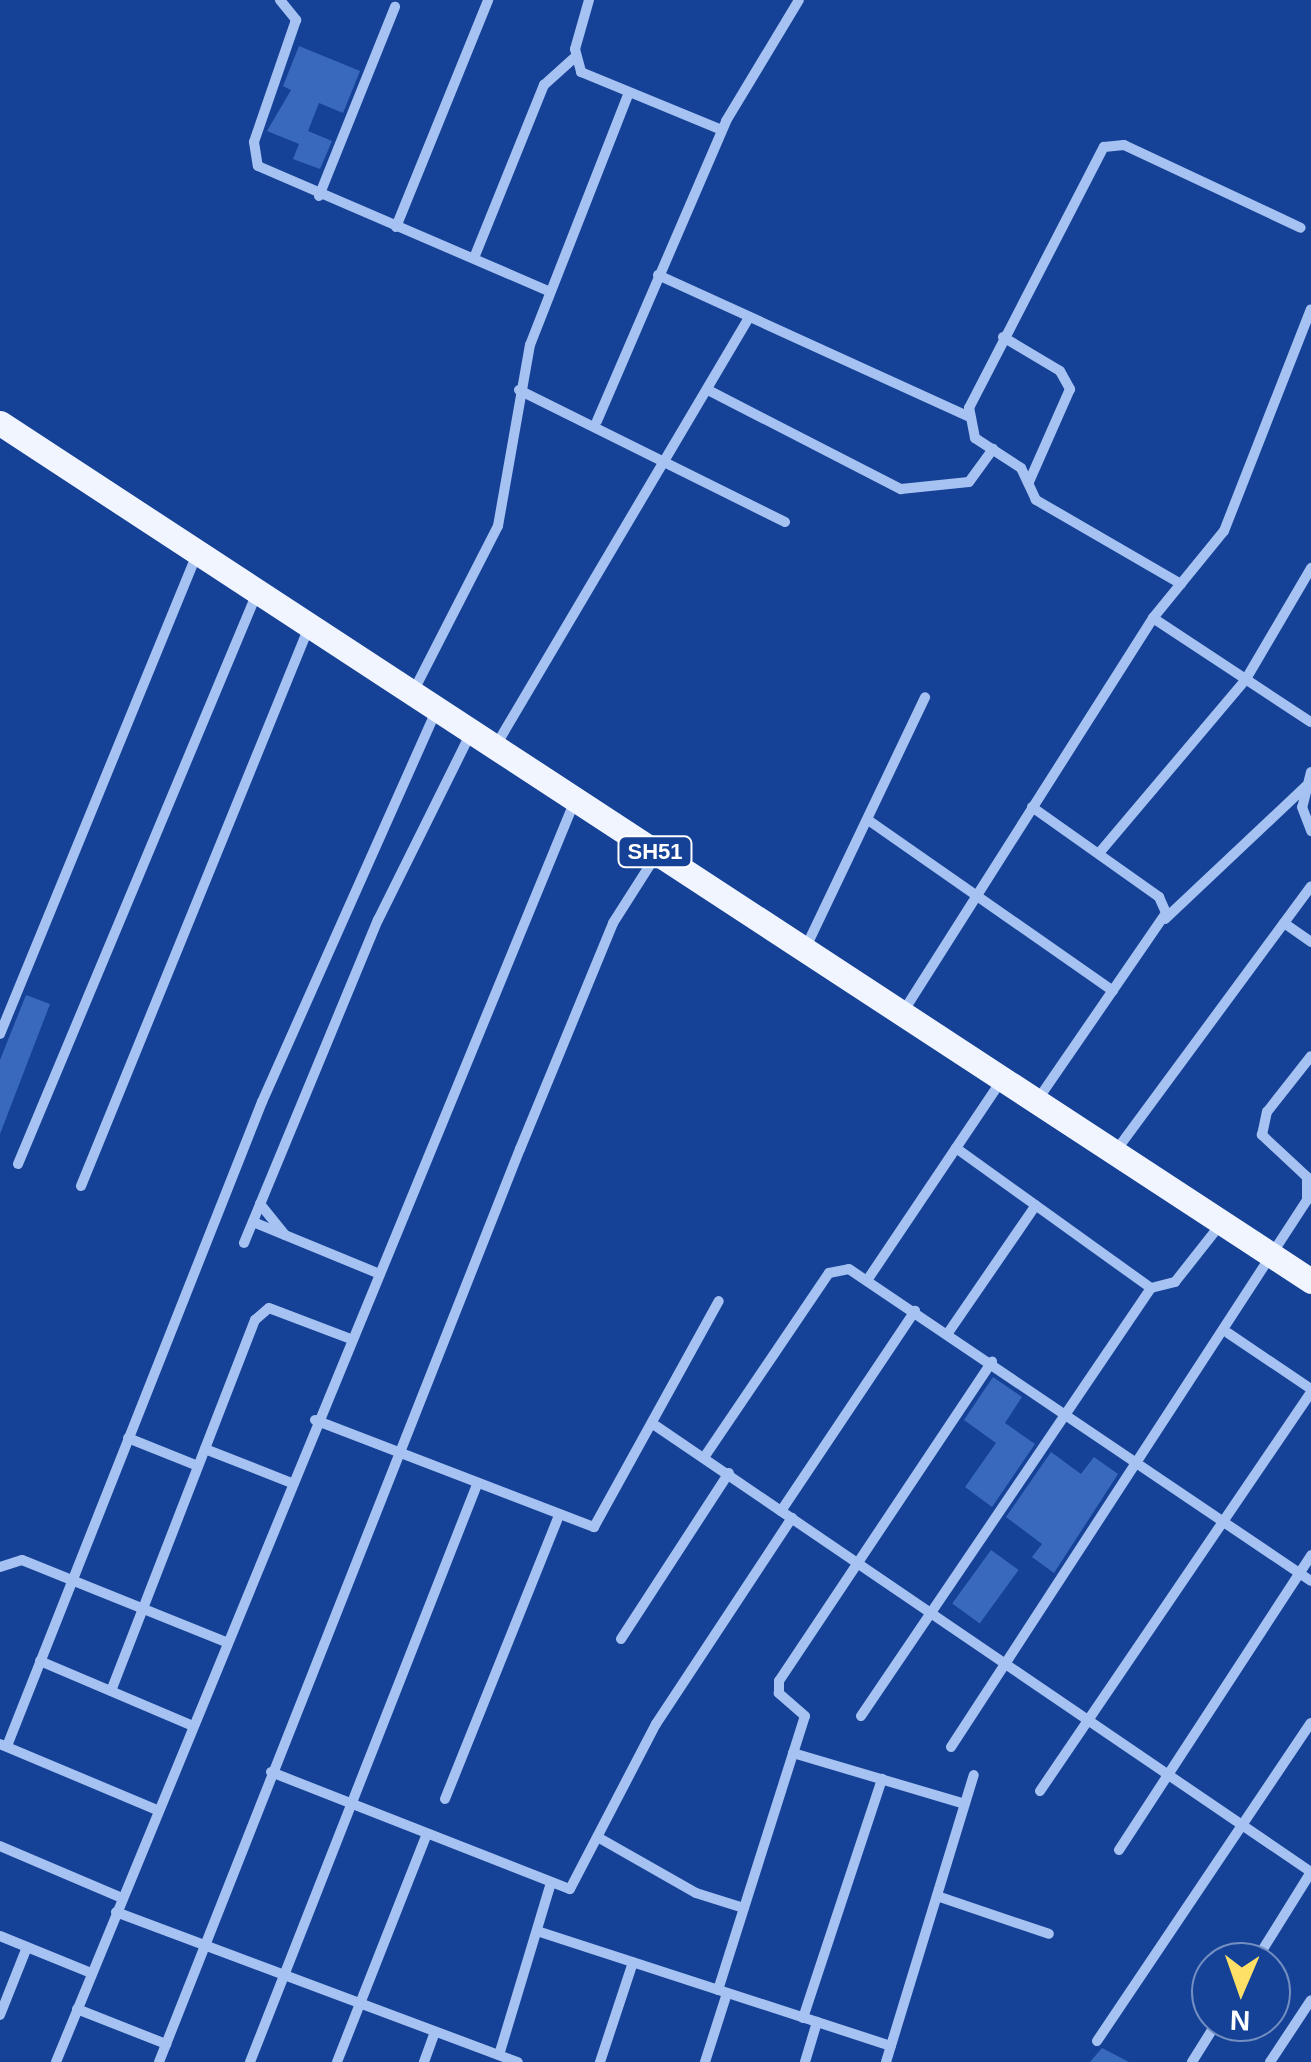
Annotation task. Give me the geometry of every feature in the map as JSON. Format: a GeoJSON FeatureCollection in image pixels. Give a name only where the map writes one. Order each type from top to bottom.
{"type":"FeatureCollection","features":[{"type":"Feature","properties":{"kind":"main road","name":"SH51"},"geometry":{"type":"LineString","coordinates":[[0,423],[574,802],[1118,1148],[1311,1280]]}},
{"type":"Feature","properties":{"kind":"street"},"geometry":{"type":"LineString","coordinates":[[280,0],[296,20],[255,160],[319,196],[548,291]]}},
{"type":"Feature","properties":{"kind":"street"},"geometry":{"type":"LineString","coordinates":[[396,226],[488,0]]}},
{"type":"Feature","properties":{"kind":"street"},"geometry":{"type":"LineString","coordinates":[[474,258],[544,86],[574,58],[589,0]]}},
{"type":"Feature","properties":{"kind":"street"},"geometry":{"type":"LineString","coordinates":[[597,421],[722,130],[799,0]]}},
{"type":"Feature","properties":{"kind":"street"},"geometry":{"type":"LineString","coordinates":[[319,196],[395,6]]}},
{"type":"Feature","properties":{"kind":"street"},"geometry":{"type":"LineString","coordinates":[[574,58],[581,72],[722,130]]}},
{"type":"Feature","properties":{"kind":"street"},"geometry":{"type":"LineString","coordinates":[[411,694],[498,526],[519,390],[548,291],[630,93]]}},
{"type":"Feature","properties":{"kind":"street"},"geometry":{"type":"LineString","coordinates":[[1181,584],[1036,500],[1028,482],[975,438],[967,416],[1003,337],[1104,146],[1124,145],[1301,228]]}},
{"type":"Feature","properties":{"kind":"street"},"geometry":{"type":"LineString","coordinates":[[658,275],[967,416]]}},
{"type":"Feature","properties":{"kind":"street"},"geometry":{"type":"LineString","coordinates":[[902,1012],[1153,618],[1234,511],[1311,308]]}},
{"type":"Feature","properties":{"kind":"street"},"geometry":{"type":"LineString","coordinates":[[494,749],[749,317]]}},
{"type":"Feature","properties":{"kind":"street"},"geometry":{"type":"LineString","coordinates":[[1003,337],[1060,371],[1070,389],[1028,482]]}},
{"type":"Feature","properties":{"kind":"street"},"geometry":{"type":"LineString","coordinates":[[519,390],[597,421],[785,522]]}},
{"type":"Feature","properties":{"kind":"street"},"geometry":{"type":"LineString","coordinates":[[708,390],[909,491],[969,482],[992,449]]}},
{"type":"Feature","properties":{"kind":"street"},"geometry":{"type":"LineString","coordinates":[[0,1034],[198,553]]}},
{"type":"Feature","properties":{"kind":"street"},"geometry":{"type":"LineString","coordinates":[[1100,852],[1246,679],[1311,568]]}},
{"type":"Feature","properties":{"kind":"street"},"geometry":{"type":"LineString","coordinates":[[18,1164],[257,592]]}},
{"type":"Feature","properties":{"kind":"street"},"geometry":{"type":"LineString","coordinates":[[1153,618],[1311,722]]}},
{"type":"Feature","properties":{"kind":"street"},"geometry":{"type":"LineString","coordinates":[[80,1186],[309,627]]}},
{"type":"Feature","properties":{"kind":"street"},"geometry":{"type":"LineString","coordinates":[[804,949],[871,822],[925,697]]}},
{"type":"Feature","properties":{"kind":"street"},"geometry":{"type":"LineString","coordinates":[[157,1810],[3,1745],[73,1582],[335,926],[436,710]]}},
{"type":"Feature","properties":{"kind":"street"},"geometry":{"type":"LineString","coordinates":[[244,1243],[378,920],[471,734]]}},
{"type":"Feature","properties":{"kind":"street"},"geometry":{"type":"LineString","coordinates":[[1311,772],[1306,786],[1311,831]]}},
{"type":"Feature","properties":{"kind":"street"},"geometry":{"type":"LineString","coordinates":[[1038,1099],[1165,919],[1306,786]]}},
{"type":"Feature","properties":{"kind":"street"},"geometry":{"type":"LineString","coordinates":[[56,2062],[375,1272],[574,802]]}},
{"type":"Feature","properties":{"kind":"street"},"geometry":{"type":"LineString","coordinates":[[1032,807],[1159,897],[1165,919]]}},
{"type":"Feature","properties":{"kind":"street"},"geometry":{"type":"LineString","coordinates":[[871,822],[978,893],[1113,991]]}},
{"type":"Feature","properties":{"kind":"street"},"geometry":{"type":"LineString","coordinates":[[158,2062],[613,924],[657,854]]}},
{"type":"Feature","properties":{"kind":"street"},"geometry":{"type":"LineString","coordinates":[[1118,1148],[1311,886]]}},
{"type":"Feature","properties":{"kind":"street"},"geometry":{"type":"LineString","coordinates":[[1284,922],[1311,942]]}},
{"type":"Feature","properties":{"kind":"street"},"geometry":{"type":"LineString","coordinates":[[951,1747],[1277,1258],[1310,1187],[1262,1135],[1267,1112],[1311,1056]]}},
{"type":"Feature","properties":{"kind":"street"},"geometry":{"type":"LineString","coordinates":[[868,1279],[1004,1076]]}},
{"type":"Feature","properties":{"kind":"street"},"geometry":{"type":"LineString","coordinates":[[956,1148],[1151,1288]]}},
{"type":"Feature","properties":{"kind":"street"},"geometry":{"type":"LineString","coordinates":[[260,1204],[285,1235]]}},
{"type":"Feature","properties":{"kind":"street"},"geometry":{"type":"LineString","coordinates":[[948,1333],[1036,1205]]}},
{"type":"Feature","properties":{"kind":"street"},"geometry":{"type":"LineString","coordinates":[[861,1716],[1151,1288],[1175,1282],[1224,1220]]}},
{"type":"Feature","properties":{"kind":"street"},"geometry":{"type":"LineString","coordinates":[[253,1222],[375,1272]]}},
{"type":"Feature","properties":{"kind":"street"},"geometry":{"type":"LineString","coordinates":[[705,1456],[829,1273],[850,1269],[1311,1580]]}},
{"type":"Feature","properties":{"kind":"street"},"geometry":{"type":"LineString","coordinates":[[315,1420],[582,1529],[604,1520],[719,1302]]}},
{"type":"Feature","properties":{"kind":"street"},"geometry":{"type":"LineString","coordinates":[[111,1691],[260,1311],[348,1338]]}},
{"type":"Feature","properties":{"kind":"street"},"geometry":{"type":"LineString","coordinates":[[781,1510],[915,1311]]}},
{"type":"Feature","properties":{"kind":"street"},"geometry":{"type":"LineString","coordinates":[[1040,1791],[1311,1391],[1228,1332]]}},
{"type":"Feature","properties":{"kind":"street"},"geometry":{"type":"LineString","coordinates":[[706,2062],[744,1908],[806,1710],[779,1693],[779,1681],[992,1362]]}},
{"type":"Feature","properties":{"kind":"street"},"geometry":{"type":"LineString","coordinates":[[656,1426],[705,1456],[856,1564],[1008,1662],[1311,1872],[1267,1942]]}},
{"type":"Feature","properties":{"kind":"street"},"geometry":{"type":"LineString","coordinates":[[128,1438],[198,1466]]}},
{"type":"Feature","properties":{"kind":"street"},"geometry":{"type":"LineString","coordinates":[[205,1450],[289,1482]]}},
{"type":"Feature","properties":{"kind":"street"},"geometry":{"type":"LineString","coordinates":[[621,1639],[728,1473]]}},
{"type":"Feature","properties":{"kind":"street"},"geometry":{"type":"LineString","coordinates":[[250,2062],[476,1487]]}},
{"type":"Feature","properties":{"kind":"street"},"geometry":{"type":"LineString","coordinates":[[271,1772],[550,1886],[580,1884],[665,1709],[792,1518]]}},
{"type":"Feature","properties":{"kind":"street"},"geometry":{"type":"LineString","coordinates":[[445,1799],[558,1520]]}},
{"type":"Feature","properties":{"kind":"street"},"geometry":{"type":"LineString","coordinates":[[1119,1850],[1311,1556]]}},
{"type":"Feature","properties":{"kind":"street"},"geometry":{"type":"LineString","coordinates":[[0,1566],[11,1558],[224,1641]]}},
{"type":"Feature","properties":{"kind":"street"},"geometry":{"type":"LineString","coordinates":[[40,1661],[191,1725]]}},
{"type":"Feature","properties":{"kind":"street"},"geometry":{"type":"LineString","coordinates":[[1096,2042],[1311,1723]]}},
{"type":"Feature","properties":{"kind":"street"},"geometry":{"type":"LineString","coordinates":[[794,1753],[965,1804]]}},
{"type":"Feature","properties":{"kind":"street"},"geometry":{"type":"LineString","coordinates":[[886,2062],[974,1775]]}},
{"type":"Feature","properties":{"kind":"street"},"geometry":{"type":"LineString","coordinates":[[803,2018],[882,1779]]}},
{"type":"Feature","properties":{"kind":"street"},"geometry":{"type":"LineString","coordinates":[[337,2062],[427,1834]]}},
{"type":"Feature","properties":{"kind":"street"},"geometry":{"type":"LineString","coordinates":[[601,1839],[681,1886],[744,1908]]}},
{"type":"Feature","properties":{"kind":"street"},"geometry":{"type":"LineString","coordinates":[[0,1846],[122,1898]]}},
{"type":"Feature","properties":{"kind":"street"},"geometry":{"type":"LineString","coordinates":[[499,2056],[550,1886]]}},
{"type":"Feature","properties":{"kind":"street"},"geometry":{"type":"LineString","coordinates":[[937,1896],[1049,1934]]}},
{"type":"Feature","properties":{"kind":"street"},"geometry":{"type":"LineString","coordinates":[[116,1912],[358,2008],[518,2062]]}},
{"type":"Feature","properties":{"kind":"street"},"geometry":{"type":"LineString","coordinates":[[536,1931],[891,2046]]}},
{"type":"Feature","properties":{"kind":"street"},"geometry":{"type":"LineString","coordinates":[[0,1936],[92,1973]]}},
{"type":"Feature","properties":{"kind":"street"},"geometry":{"type":"LineString","coordinates":[[0,2015],[26,1947]]}},
{"type":"Feature","properties":{"kind":"street"},"geometry":{"type":"LineString","coordinates":[[600,2062],[632,1962]]}},
{"type":"Feature","properties":{"kind":"street"},"geometry":{"type":"LineString","coordinates":[[1270,2062],[1311,2000]]}},
{"type":"Feature","properties":{"kind":"street"},"geometry":{"type":"LineString","coordinates":[[77,2008],[166,2044]]}},
{"type":"Feature","properties":{"kind":"street"},"geometry":{"type":"LineString","coordinates":[[805,2062],[817,2022]]}},
{"type":"Feature","properties":{"kind":"street"},"geometry":{"type":"LineString","coordinates":[[424,2062],[434,2034]]}},
{"type":"Feature","properties":{"kind":"building"},"geometry":{"type":"Polygon","coordinates":[[[299,46],[360,71],[343,113],[319,103],[308,131],[332,141],[320,169],[293,159],[299,144],[267,131],[291,90],[283,86],[299,46]]]}},
{"type":"Feature","properties":{"kind":"building"},"geometry":{"type":"Polygon","coordinates":[[[26,995],[50,1004],[0,1134],[0,1060],[26,995]]]}},
{"type":"Feature","properties":{"kind":"building"},"geometry":{"type":"Polygon","coordinates":[[[993,1377],[1022,1397],[1005,1423],[1035,1444],[992,1507],[965,1487],[996,1443],[964,1420],[993,1377]]]}},
{"type":"Feature","properties":{"kind":"building"},"geometry":{"type":"Polygon","coordinates":[[[1051,1452],[1081,1474],[1094,1457],[1118,1474],[1054,1573],[1032,1557],[1042,1544],[1006,1517],[1051,1452]]]}},
{"type":"Feature","properties":{"kind":"building"},"geometry":{"type":"Polygon","coordinates":[[[991,1550],[1019,1570],[980,1623],[952,1603],[991,1550]]]}},
{"type":"Feature","properties":{"kind":"building"},"geometry":{"type":"Polygon","coordinates":[[[1102,2048],[1129,2062],[1090,2062],[1102,2048]]]}}]}
